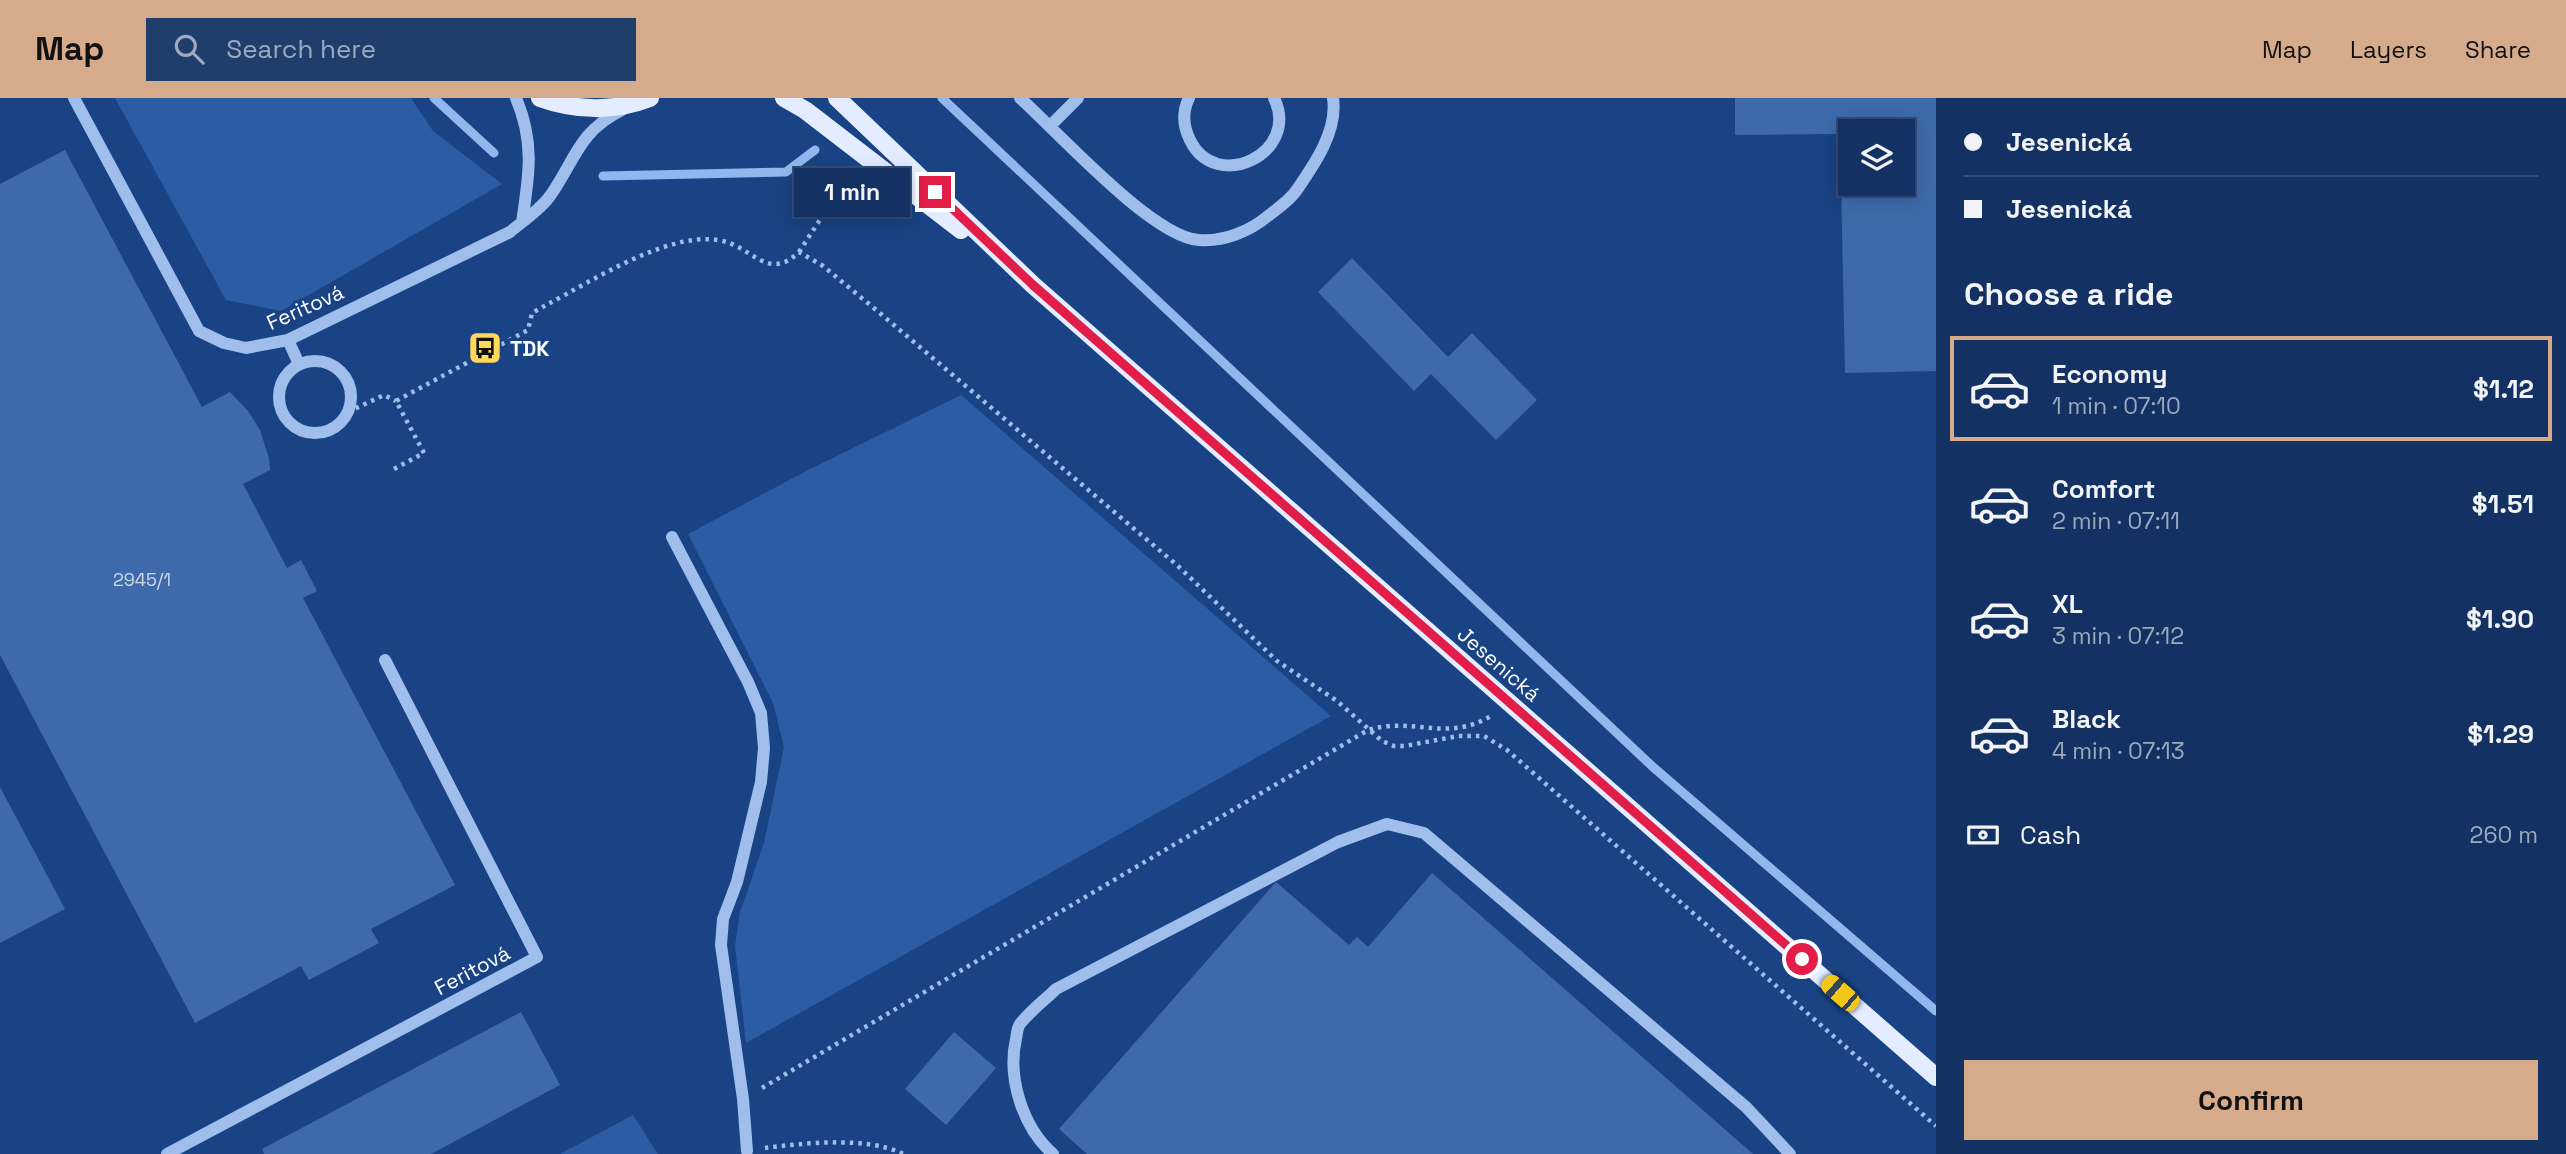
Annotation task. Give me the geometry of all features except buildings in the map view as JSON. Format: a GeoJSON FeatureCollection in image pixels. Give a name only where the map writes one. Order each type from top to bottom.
{"type":"FeatureCollection","features":[{"type":"Feature","properties":{"kind":"main road"},"geometry":{"type":"LineString","coordinates":[[540,98],[566,106],[590,109],[626,106],[649,99]]}},
{"type":"Feature","properties":{"kind":"main road","name":"Jesenická"},"geometry":{"type":"LineString","coordinates":[[784,98],[805,110],[1033,285]]}},
{"type":"Feature","properties":{"kind":"main road","name":"Jesenická"},"geometry":{"type":"LineString","coordinates":[[837,98],[1033,285],[1936,1077]]}},
{"type":"Feature","properties":{"kind":"lane","name":"Feritová"},"geometry":{"type":"LineString","coordinates":[[74,98],[199,331],[224,343],[246,348],[288,340],[510,232],[541,208],[583,139],[621,110],[649,99]]}},
{"type":"Feature","properties":{"kind":"lane"},"geometry":{"type":"LineString","coordinates":[[516,98],[528,131],[530,151],[522,222]]}},
{"type":"Feature","properties":{"kind":"lane"},"geometry":{"type":"LineString","coordinates":[[1020,98],[1084,159],[1158,223],[1177,234],[1199,240],[1231,237],[1258,224],[1292,197],[1315,165],[1329,131],[1333,98]]}},
{"type":"Feature","properties":{"kind":"lane"},"geometry":{"type":"LineString","coordinates":[[1051,125],[1077,98]]}},
{"type":"Feature","properties":{"kind":"lane"},"geometry":{"type":"LineString","coordinates":[[1189,98],[1184,119],[1193,146],[1203,156],[1230,166],[1244,164],[1269,148],[1279,119],[1274,98]]}},
{"type":"Feature","properties":{"kind":"lane"},"geometry":{"type":"LineString","coordinates":[[288,340],[299,364]]}},
{"type":"Feature","properties":{"kind":"lane"},"geometry":{"type":"LineString","coordinates":[[317,360],[329,363],[339,369],[351,388],[348,412],[333,429],[321,433],[297,429],[281,411],[280,386],[285,376],[299,364],[317,360]]}},
{"type":"Feature","properties":{"kind":"lane"},"geometry":{"type":"LineString","coordinates":[[672,537],[748,682],[761,713],[764,748],[761,782],[737,882],[723,919],[721,945],[743,1099],[747,1151]]}},
{"type":"Feature","properties":{"kind":"lane","name":"Feritová"},"geometry":{"type":"LineString","coordinates":[[167,1154],[537,957],[385,660]]}},
{"type":"Feature","properties":{"kind":"lane"},"geometry":{"type":"LineString","coordinates":[[1054,1154],[1043,1145],[1024,1111],[1015,1084],[1012,1056],[1019,1025],[1056,989],[1338,842],[1387,824],[1424,833],[1746,1107],[1790,1154]]}},
{"type":"Feature","properties":{"kind":"path"},"geometry":{"type":"LineString","coordinates":[[396,401],[528,330],[532,313],[648,252],[690,241],[718,240],[748,251],[773,265],[788,262],[799,252],[853,168]]}},
{"type":"Feature","properties":{"kind":"path"},"geometry":{"type":"LineString","coordinates":[[799,252],[823,266],[1178,566],[1277,661],[1337,701],[1382,741],[1394,746],[1458,736],[1484,736],[1507,750],[1936,1126]]}},
{"type":"Feature","properties":{"kind":"path"},"geometry":{"type":"LineString","coordinates":[[348,412],[384,395],[396,401],[424,453],[394,469]]}},
{"type":"Feature","properties":{"kind":"path"},"geometry":{"type":"LineString","coordinates":[[743,1099],[1368,730],[1382,725],[1398,724],[1443,730],[1457,729],[1478,724],[1510,704]]}},
{"type":"Feature","properties":{"kind":"path"},"geometry":{"type":"LineString","coordinates":[[747,1151],[852,1143],[892,1149],[903,1154]]}},
{"type":"Feature","properties":{"kind":"shaded area"},"geometry":{"type":"Polygon","coordinates":[[[115,98],[411,98],[433,131],[502,184],[281,311],[226,300],[115,98]]]}},
{"type":"Feature","properties":{"kind":"shaded area"},"geometry":{"type":"Polygon","coordinates":[[[961,395],[1331,716],[746,1043],[735,946],[740,912],[764,843],[784,747],[773,703],[688,534],[806,471],[961,395]]]}},
{"type":"Feature","properties":{"kind":"shaded area"},"geometry":{"type":"Polygon","coordinates":[[[633,1115],[658,1154],[560,1154],[633,1115]]]}},
{"type":"Feature","properties":{"kind":"waterway"},"geometry":{"type":"LineString","coordinates":[[434,98],[494,153]]}},
{"type":"Feature","properties":{"kind":"waterway"},"geometry":{"type":"LineString","coordinates":[[942,98],[1653,767],[1936,1011]]}},
{"type":"Feature","properties":{"kind":"waterway"},"geometry":{"type":"LineString","coordinates":[[603,176],[786,172],[815,150]]}},
{"type":"Feature","properties":{"kind":"place","name":"TDK"},"geometry":{"type":"Point","coordinates":[485,348]}},
{"type":"Feature","properties":{"kind":"route"},"geometry":{"type":"LineString","coordinates":[[935,192],[1033,285],[1802,959]]}}]}
